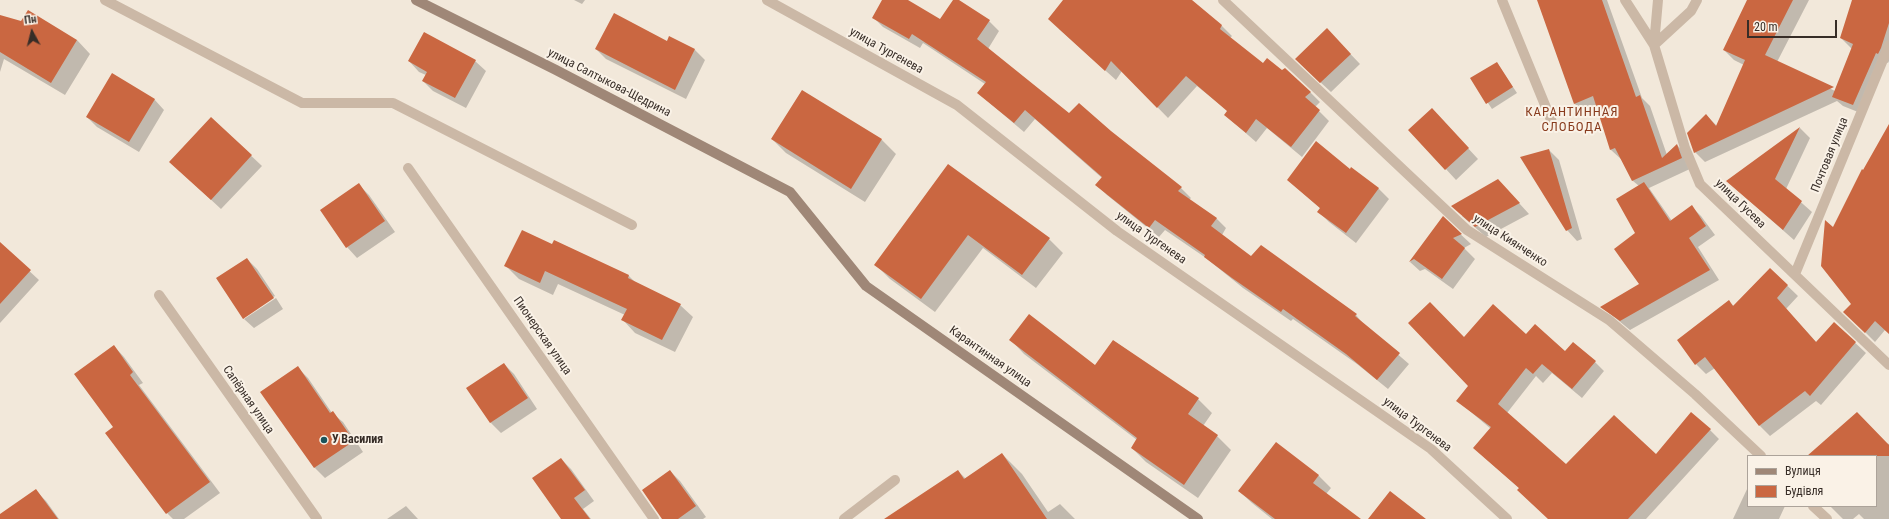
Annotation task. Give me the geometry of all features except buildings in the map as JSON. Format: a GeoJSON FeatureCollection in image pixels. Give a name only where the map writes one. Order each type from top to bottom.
{"type":"FeatureCollection","features":[{"type":"Feature","properties":{"kind":"main road","name":"улица Салтыкова-Щедрина"},"geometry":{"type":"LineString","coordinates":[[416,0],[556,70],[790,192]]}},
{"type":"Feature","properties":{"kind":"main road","name":"Карантинная улица"},"geometry":{"type":"LineString","coordinates":[[790,192],[866,286],[1198,519]]}},
{"type":"Feature","properties":{"kind":"street"},"geometry":{"type":"LineString","coordinates":[[105,0],[302,103],[393,103],[632,225]]}},
{"type":"Feature","properties":{"kind":"street","name":"улица Тургенева"},"geometry":{"type":"LineString","coordinates":[[767,0],[957,106],[1117,231],[1431,449],[1507,519]]}},
{"type":"Feature","properties":{"kind":"street","name":"улица Киянченко"},"geometry":{"type":"LineString","coordinates":[[1223,0],[1467,230],[1609,320],[1695,394],[1759,455]]}},
{"type":"Feature","properties":{"kind":"street"},"geometry":{"type":"LineString","coordinates":[[1502,0],[1554,127]]}},
{"type":"Feature","properties":{"kind":"street","name":"улица Гусева"},"geometry":{"type":"LineString","coordinates":[[1625,0],[1654,45],[1685,148],[1700,184],[1889,365]]}},
{"type":"Feature","properties":{"kind":"street"},"geometry":{"type":"LineString","coordinates":[[1654,45],[1658,0]]}},
{"type":"Feature","properties":{"kind":"street"},"geometry":{"type":"LineString","coordinates":[[1654,45],[1691,11],[1696,0]]}},
{"type":"Feature","properties":{"kind":"street","name":"Почтовая улица"},"geometry":{"type":"LineString","coordinates":[[1795,274],[1889,45]]}},
{"type":"Feature","properties":{"kind":"street","name":"Пионерская улица"},"geometry":{"type":"LineString","coordinates":[[408,168],[654,519]]}},
{"type":"Feature","properties":{"kind":"street","name":"Сапёрная улица"},"geometry":{"type":"LineString","coordinates":[[159,295],[317,519]]}},
{"type":"Feature","properties":{"kind":"street"},"geometry":{"type":"LineString","coordinates":[[844,519],[895,480]]}},
{"type":"Feature","properties":{"kind":"street"},"geometry":{"type":"LineString","coordinates":[[1814,507],[1827,519]]}},
{"type":"Feature","properties":{"kind":"place","name":"У Василия"},"geometry":{"type":"Point","coordinates":[324,440]}},
{"type":"Feature","properties":{"kind":"district","name":"КАРАНТИННАЯ СЛОБОДА"},"geometry":{"type":"Point","coordinates":[1572,120]}}]}
